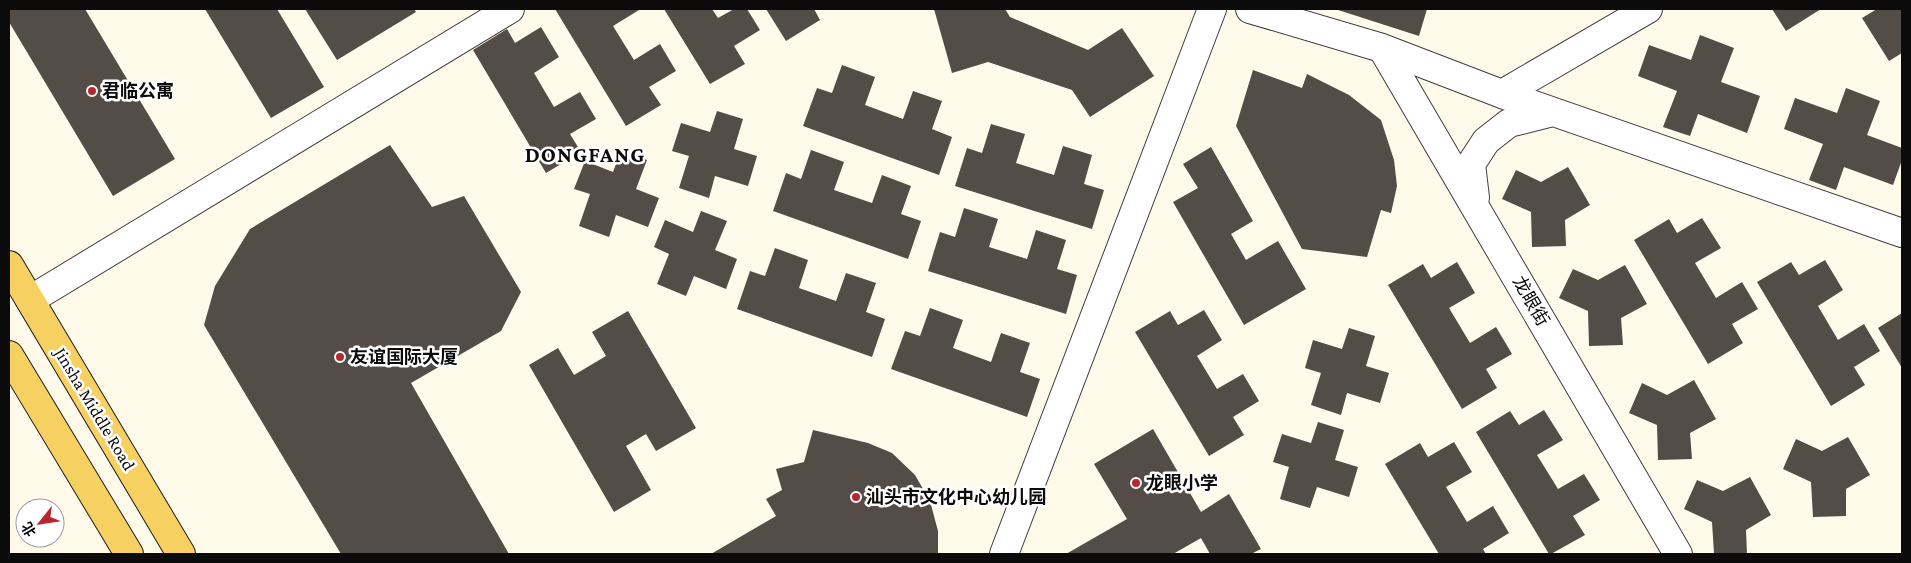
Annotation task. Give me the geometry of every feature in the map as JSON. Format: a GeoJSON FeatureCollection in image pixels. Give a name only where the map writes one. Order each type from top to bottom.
{"type":"FeatureCollection","features":[{"type":"Feature","properties":{"kind":"main road","name":"Jinsha Middle Road"},"geometry":{"type":"LineString","coordinates":[[9,265],[182,554]]}},
{"type":"Feature","properties":{"kind":"main road"},"geometry":{"type":"LineString","coordinates":[[9,355],[129,554]]}},
{"type":"Feature","properties":{"kind":"street"},"geometry":{"type":"LineString","coordinates":[[30,300],[510,9]]}},
{"type":"Feature","properties":{"kind":"street"},"geometry":{"type":"LineString","coordinates":[[1004,554],[1212,9]]}},
{"type":"Feature","properties":{"kind":"street"},"geometry":{"type":"LineString","coordinates":[[1250,9],[1382,48],[1502,94],[1902,233]]}},
{"type":"Feature","properties":{"kind":"street"},"geometry":{"type":"LineString","coordinates":[[1502,94],[1648,9]]}},
{"type":"Feature","properties":{"kind":"street","name":"龙眼街"},"geometry":{"type":"LineString","coordinates":[[1382,48],[1678,554]]}},
{"type":"Feature","properties":{"kind":"street"},"geometry":{"type":"LineString","coordinates":[[1475,205],[1471,164],[1486,141],[1508,123],[1553,112]]}},
{"type":"Feature","properties":{"kind":"building","name":"君临公寓"},"geometry":{"type":"Polygon","coordinates":[[[9,9],[85,9],[175,159],[113,196],[9,22],[9,9]]]}},
{"type":"Feature","properties":{"kind":"building"},"geometry":{"type":"Polygon","coordinates":[[[205,9],[277,9],[324,87],[271,118],[205,9]]]}},
{"type":"Feature","properties":{"kind":"building"},"geometry":{"type":"Polygon","coordinates":[[[305,9],[414,9],[416,12],[337,60],[305,9]]]}},
{"type":"Feature","properties":{"kind":"building"},"geometry":{"type":"Polygon","coordinates":[[[555,9],[638,9],[613,26],[634,60],[660,44],[676,71],[649,87],[661,105],[626,126],[555,9]]]}},
{"type":"Feature","properties":{"kind":"building"},"geometry":{"type":"Polygon","coordinates":[[[664,9],[712,9],[718,18],[734,9],[747,9],[760,30],[734,46],[745,64],[710,84],[664,9]]]}},
{"type":"Feature","properties":{"kind":"building"},"geometry":{"type":"Polygon","coordinates":[[[766,9],[814,9],[820,20],[786,41],[766,9]]]}},
{"type":"Feature","properties":{"kind":"building"},"geometry":{"type":"Polygon","coordinates":[[[934,9],[1005,9],[1010,17],[1088,50],[1122,28],[1154,76],[1090,117],[1072,90],[988,62],[952,73],[934,9]]]}},
{"type":"Feature","properties":{"kind":"building"},"geometry":{"type":"Polygon","coordinates":[[[1335,9],[1427,9],[1419,36],[1335,9]]]}},
{"type":"Feature","properties":{"kind":"building"},"geometry":{"type":"Polygon","coordinates":[[[1772,9],[1821,9],[1786,31],[1772,9]]]}},
{"type":"Feature","properties":{"kind":"building"},"geometry":{"type":"Polygon","coordinates":[[[1877,9],[1902,9],[1902,53],[1889,61],[1862,18],[1877,9]]]}},
{"type":"Feature","properties":{"kind":"building"},"geometry":{"type":"Polygon","coordinates":[[[541,27],[559,57],[534,73],[554,107],[580,92],[596,119],[570,134],[581,152],[546,173],[473,50],[507,29],[515,43],[541,27]]]}},
{"type":"Feature","properties":{"kind":"building"},"geometry":{"type":"Polygon","coordinates":[[[1700,35],[1734,48],[1721,82],[1760,96],[1747,133],[1698,114],[1690,136],[1663,127],[1677,91],[1638,76],[1649,45],[1691,60],[1700,35]]]}},
{"type":"Feature","properties":{"kind":"building"},"geometry":{"type":"Polygon","coordinates":[[[842,65],[875,77],[865,105],[903,119],[913,91],[942,101],[932,129],[952,137],[939,175],[803,126],[817,88],[832,93],[842,65]]]}},
{"type":"Feature","properties":{"kind":"building"},"geometry":{"type":"Polygon","coordinates":[[[1253,70],[1302,88],[1307,74],[1349,95],[1381,120],[1394,160],[1397,186],[1391,213],[1381,210],[1367,257],[1302,249],[1236,126],[1253,70]]]}},
{"type":"Feature","properties":{"kind":"building"},"geometry":{"type":"Polygon","coordinates":[[[1846,88],[1880,101],[1867,135],[1902,148],[1902,160],[1893,185],[1844,167],[1836,190],[1809,180],[1823,144],[1784,129],[1795,98],[1837,113],[1846,88]]]}},
{"type":"Feature","properties":{"kind":"building"},"geometry":{"type":"Polygon","coordinates":[[[717,111],[743,119],[734,149],[757,156],[748,186],[715,176],[709,198],[679,188],[689,156],[672,151],[681,123],[710,132],[717,111]]]}},
{"type":"Feature","properties":{"kind":"building"},"geometry":{"type":"Polygon","coordinates":[[[991,124],[1025,134],[1016,163],[1054,175],[1063,146],[1092,155],[1084,184],[1104,190],[1092,229],[955,186],[967,148],[982,153],[991,124]]]}},
{"type":"Feature","properties":{"kind":"building","name":"友谊国际大厦"},"geometry":{"type":"Polygon","coordinates":[[[390,145],[432,207],[464,196],[521,292],[501,331],[411,383],[509,554],[341,554],[204,325],[215,286],[250,229],[390,145]]]}},
{"type":"Feature","properties":{"kind":"building"},"geometry":{"type":"Polygon","coordinates":[[[1211,147],[1253,221],[1231,234],[1246,260],[1278,241],[1306,289],[1244,325],[1173,202],[1198,188],[1183,164],[1211,147]]]}},
{"type":"Feature","properties":{"kind":"building"},"geometry":{"type":"Polygon","coordinates":[[[811,150],[844,162],[834,190],[872,203],[882,175],[911,186],[901,214],[921,221],[908,259],[773,211],[786,173],[801,179],[811,150]]]}},
{"type":"Feature","properties":{"kind":"building"},"geometry":{"type":"Polygon","coordinates":[[[621,151],[647,160],[636,189],[659,198],[648,227],[616,215],[609,237],[579,226],[590,194],[574,189],[585,161],[613,172],[621,151]]]}},
{"type":"Feature","properties":{"kind":"building"},"geometry":{"type":"Polygon","coordinates":[[[1568,167],[1590,205],[1565,220],[1566,246],[1532,247],[1531,212],[1502,199],[1516,170],[1541,182],[1568,167]]]}},
{"type":"Feature","properties":{"kind":"building"},"geometry":{"type":"Polygon","coordinates":[[[964,208],[998,219],[989,247],[1027,259],[1036,230],[1066,240],[1057,269],[1077,275],[1066,314],[928,271],[940,232],[955,237],[964,208]]]}},
{"type":"Feature","properties":{"kind":"building"},"geometry":{"type":"Polygon","coordinates":[[[701,211],[727,221],[715,250],[737,259],[726,289],[694,276],[686,296],[657,284],[669,254],[654,247],[665,220],[693,232],[701,211]]]}},
{"type":"Feature","properties":{"kind":"building"},"geometry":{"type":"Polygon","coordinates":[[[1702,218],[1721,248],[1695,263],[1716,298],[1742,282],[1758,309],[1732,324],[1743,343],[1708,364],[1634,240],[1669,219],[1677,233],[1702,218]]]}},
{"type":"Feature","properties":{"kind":"building"},"geometry":{"type":"Polygon","coordinates":[[[775,248],[808,260],[799,288],[836,301],[846,273],[876,283],[866,312],[885,319],[872,357],[737,309],[750,271],[765,276],[775,248]]]}},
{"type":"Feature","properties":{"kind":"building"},"geometry":{"type":"Polygon","coordinates":[[[1825,260],[1843,290],[1818,306],[1838,340],[1864,324],[1880,351],[1854,367],[1865,385],[1831,406],[1757,282],[1791,262],[1799,275],[1825,260]]]}},
{"type":"Feature","properties":{"kind":"building"},"geometry":{"type":"Polygon","coordinates":[[[1457,262],[1475,293],[1449,308],[1470,343],[1496,327],[1512,354],[1486,369],[1497,388],[1462,409],[1388,285],[1423,264],[1431,278],[1457,262]]]}},
{"type":"Feature","properties":{"kind":"building"},"geometry":{"type":"Polygon","coordinates":[[[1625,265],[1647,304],[1621,318],[1623,345],[1589,346],[1588,311],[1559,298],[1573,269],[1598,280],[1625,265]]]}},
{"type":"Feature","properties":{"kind":"building"},"geometry":{"type":"Polygon","coordinates":[[[930,308],[963,320],[953,348],[991,362],[1001,333],[1030,343],[1020,372],[1040,379],[1027,417],[891,369],[905,331],[920,336],[930,308]]]}},
{"type":"Feature","properties":{"kind":"building"},"geometry":{"type":"Polygon","coordinates":[[[1204,310],[1222,340],[1197,356],[1217,389],[1243,374],[1259,401],[1233,417],[1244,435],[1209,456],[1135,332],[1170,311],[1178,325],[1204,310]]]}},
{"type":"Feature","properties":{"kind":"building"},"geometry":{"type":"Polygon","coordinates":[[[628,311],[696,428],[656,451],[646,434],[626,446],[651,490],[614,512],[529,365],[558,348],[574,375],[606,356],[592,332],[628,311]]]}},
{"type":"Feature","properties":{"kind":"building"},"geometry":{"type":"Polygon","coordinates":[[[1902,313],[1902,368],[1878,328],[1902,313]]]}},
{"type":"Feature","properties":{"kind":"building"},"geometry":{"type":"Polygon","coordinates":[[[1349,328],[1375,336],[1366,366],[1389,373],[1380,403],[1347,393],[1341,415],[1311,405],[1321,373],[1305,368],[1313,340],[1342,349],[1349,328]]]}},
{"type":"Feature","properties":{"kind":"building"},"geometry":{"type":"Polygon","coordinates":[[[1694,380],[1716,419],[1690,433],[1692,459],[1658,460],[1657,425],[1629,413],[1642,383],[1667,395],[1694,380]]]}},
{"type":"Feature","properties":{"kind":"building"},"geometry":{"type":"Polygon","coordinates":[[[1544,410],[1563,440],[1537,455],[1558,489],[1584,474],[1600,500],[1573,516],[1585,535],[1551,554],[1549,554],[1476,432],[1510,411],[1519,425],[1544,410]]]}},
{"type":"Feature","properties":{"kind":"building"},"geometry":{"type":"Polygon","coordinates":[[[1318,422],[1344,430],[1335,460],[1358,467],[1349,497],[1317,487],[1310,508],[1280,499],[1289,467],[1273,462],[1282,434],[1311,443],[1318,422]]]}},
{"type":"Feature","properties":{"kind":"building","name":"龙眼小学"},"geometry":{"type":"Polygon","coordinates":[[[1153,429],[1201,512],[1229,494],[1261,549],[1251,554],[1210,554],[1201,538],[1173,554],[1066,554],[1127,519],[1094,464],[1153,429]]]}},
{"type":"Feature","properties":{"kind":"building"},"geometry":{"type":"Polygon","coordinates":[[[813,430],[868,443],[892,453],[915,475],[930,501],[938,531],[938,554],[711,554],[776,516],[766,499],[782,490],[776,469],[804,462],[813,430]]]}},
{"type":"Feature","properties":{"kind":"building"},"geometry":{"type":"Polygon","coordinates":[[[1848,437],[1870,475],[1846,489],[1846,516],[1813,517],[1811,482],[1783,469],[1796,439],[1822,451],[1848,437]]]}},
{"type":"Feature","properties":{"kind":"building"},"geometry":{"type":"Polygon","coordinates":[[[1454,442],[1472,472],[1446,487],[1467,522],[1493,506],[1509,533],[1483,549],[1486,554],[1439,554],[1385,464],[1420,443],[1428,457],[1454,442]]]}},
{"type":"Feature","properties":{"kind":"building"},"geometry":{"type":"Polygon","coordinates":[[[1750,477],[1771,515],[1746,530],[1747,554],[1714,554],[1712,522],[1684,509],[1697,480],[1723,491],[1750,477]]]}},
{"type":"Feature","properties":{"kind":"place","name":"君临公寓"},"geometry":{"type":"Point","coordinates":[92,91]}},
{"type":"Feature","properties":{"kind":"place","name":"友谊国际大厦"},"geometry":{"type":"Point","coordinates":[340,357]}},
{"type":"Feature","properties":{"kind":"place","name":"龙眼小学"},"geometry":{"type":"Point","coordinates":[1136,483]}},
{"type":"Feature","properties":{"kind":"place","name":"汕头市文化中心幼儿园"},"geometry":{"type":"Point","coordinates":[856,497]}},
{"type":"Feature","properties":{"kind":"district","name":"DONGFANG"},"geometry":{"type":"Point","coordinates":[585,154]}}]}
